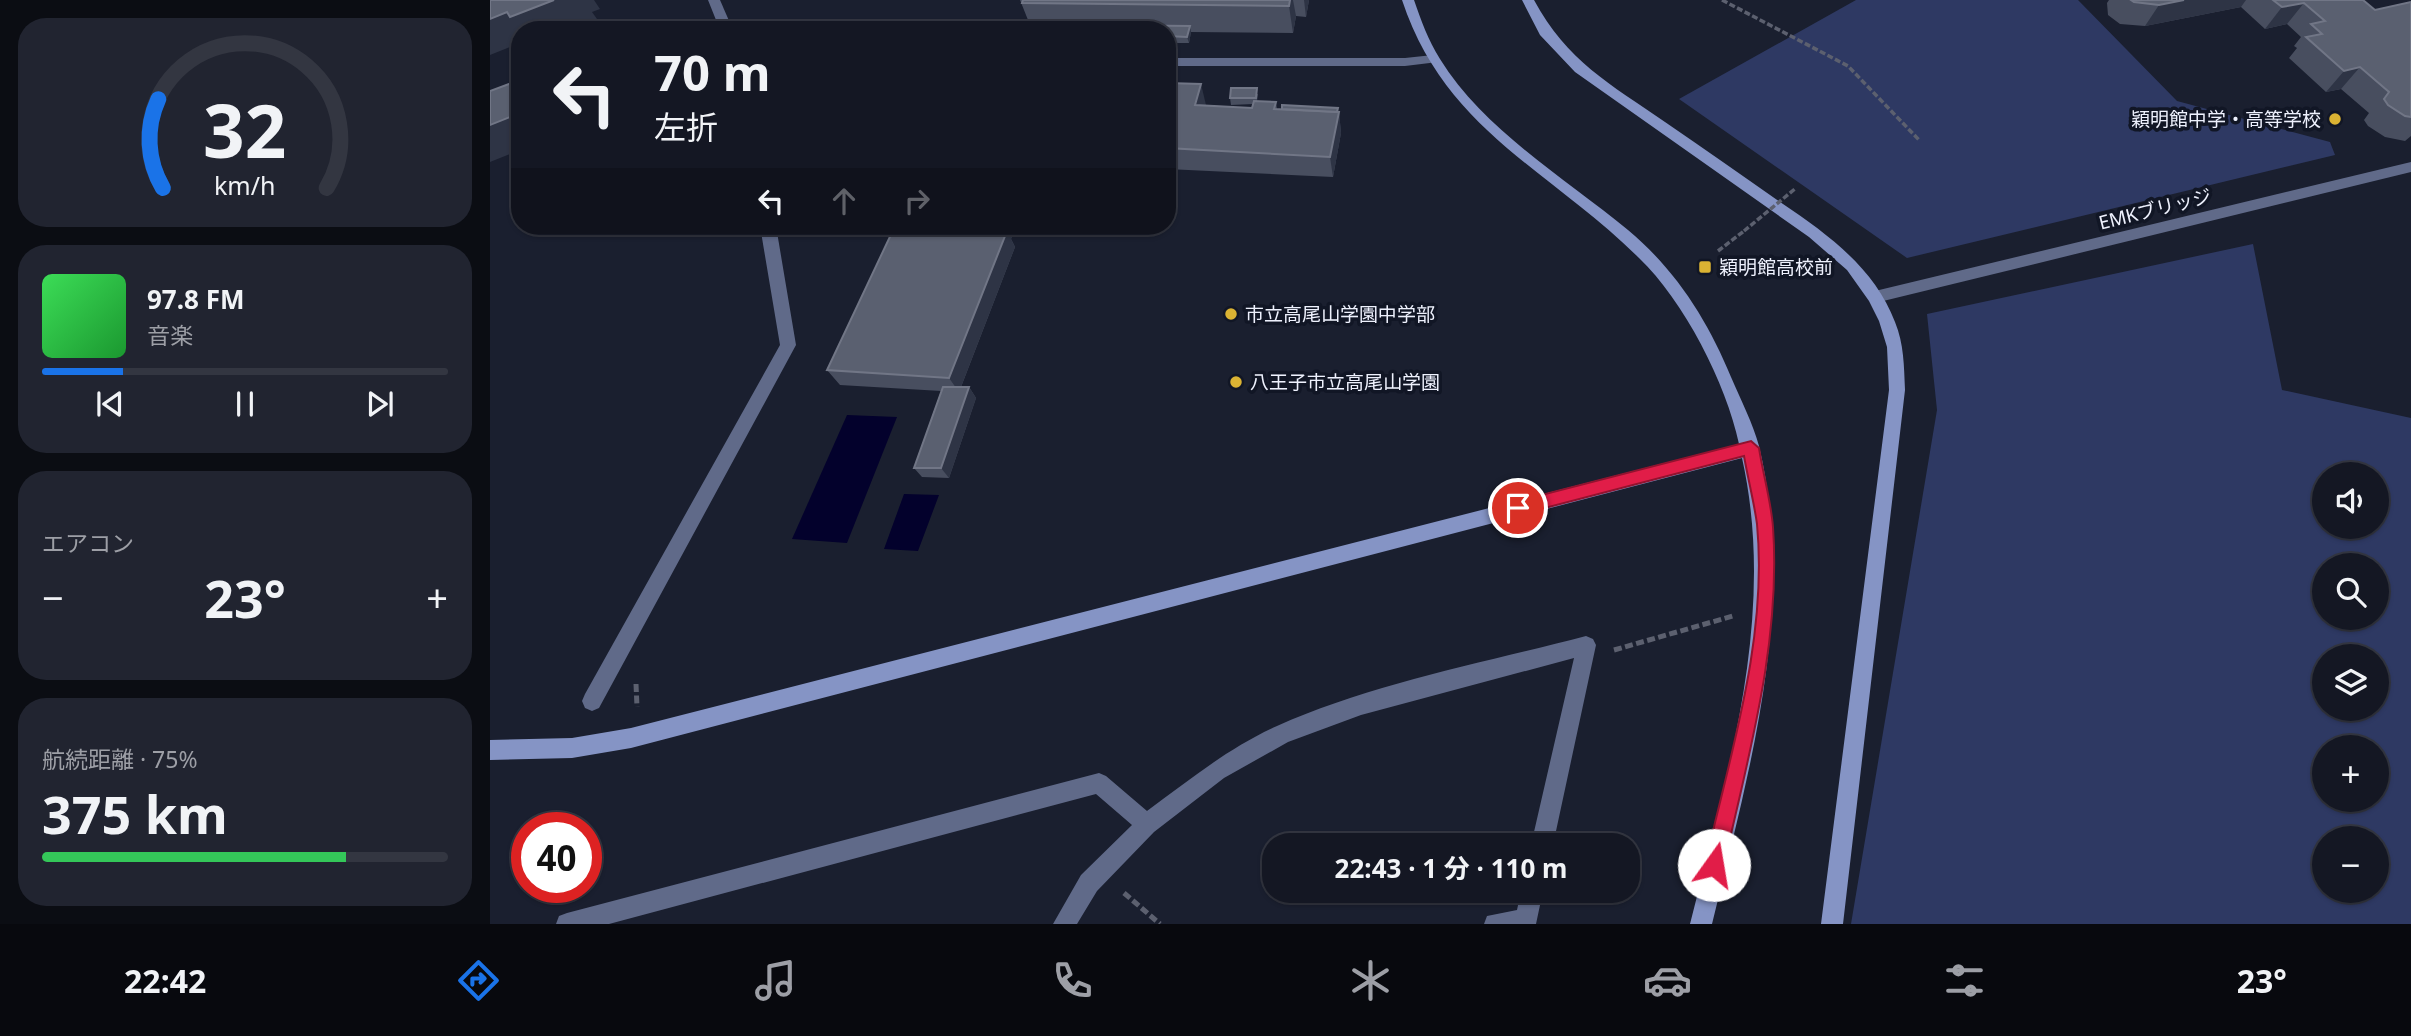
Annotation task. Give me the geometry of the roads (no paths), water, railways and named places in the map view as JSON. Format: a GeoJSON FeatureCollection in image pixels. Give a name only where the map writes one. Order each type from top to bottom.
{"type":"FeatureCollection","features":[{"type":"Feature","properties":{"kind":"street"},"geometry":{"type":"LineString","coordinates":[[715,0],[723,21]]}},
{"type":"Feature","properties":{"kind":"street"},"geometry":{"type":"LineString","coordinates":[[1408,0],[1433,59],[1452,88],[1480,118],[1635,245],[1665,276],[1724,373],[1751,448],[1765,525],[1767,561],[1763,635],[1756,681],[1701,924]]}},
{"type":"Feature","properties":{"kind":"street"},"geometry":{"type":"LineString","coordinates":[[1528,0],[1545,32],[1580,69],[1814,233],[1852,266],[1875,298],[1895,347],[1897,390],[1832,924]]}},
{"type":"Feature","properties":{"kind":"street"},"geometry":{"type":"LineString","coordinates":[[1176,62],[1405,62],[1433,59]]}},
{"type":"Feature","properties":{"kind":"street","name":"EMKブリッジ"},"geometry":{"type":"LineString","coordinates":[[1875,298],[2411,167]]}},
{"type":"Feature","properties":{"kind":"street"},"geometry":{"type":"LineString","coordinates":[[592,701],[788,345],[770,235]]}},
{"type":"Feature","properties":{"kind":"street"},"geometry":{"type":"LineString","coordinates":[[490,750],[572,748],[655,732],[1751,448]]}},
{"type":"Feature","properties":{"kind":"street"},"geometry":{"type":"LineString","coordinates":[[1064,924],[1089,883],[1147,825],[1217,771],[1282,734],[1361,705],[1586,645],[1545,833]]}},
{"type":"Feature","properties":{"kind":"street"},"geometry":{"type":"LineString","coordinates":[[567,924],[1100,783],[1147,825]]}},
{"type":"Feature","properties":{"kind":"street"},"geometry":{"type":"LineString","coordinates":[[1495,924],[1525,922],[1529,903]]}},
{"type":"Feature","properties":{"kind":"place","name":"穎明館中学・高等学校"},"geometry":{"type":"Point","coordinates":[2335,119]}},
{"type":"Feature","properties":{"kind":"place","name":"穎明館高校前"},"geometry":{"type":"Point","coordinates":[1705,267]}},
{"type":"Feature","properties":{"kind":"place","name":"市立高尾山学園中学部"},"geometry":{"type":"Point","coordinates":[1231,314]}},
{"type":"Feature","properties":{"kind":"place","name":"八王子市立高尾山学園"},"geometry":{"type":"Point","coordinates":[1236,382]}}]}
